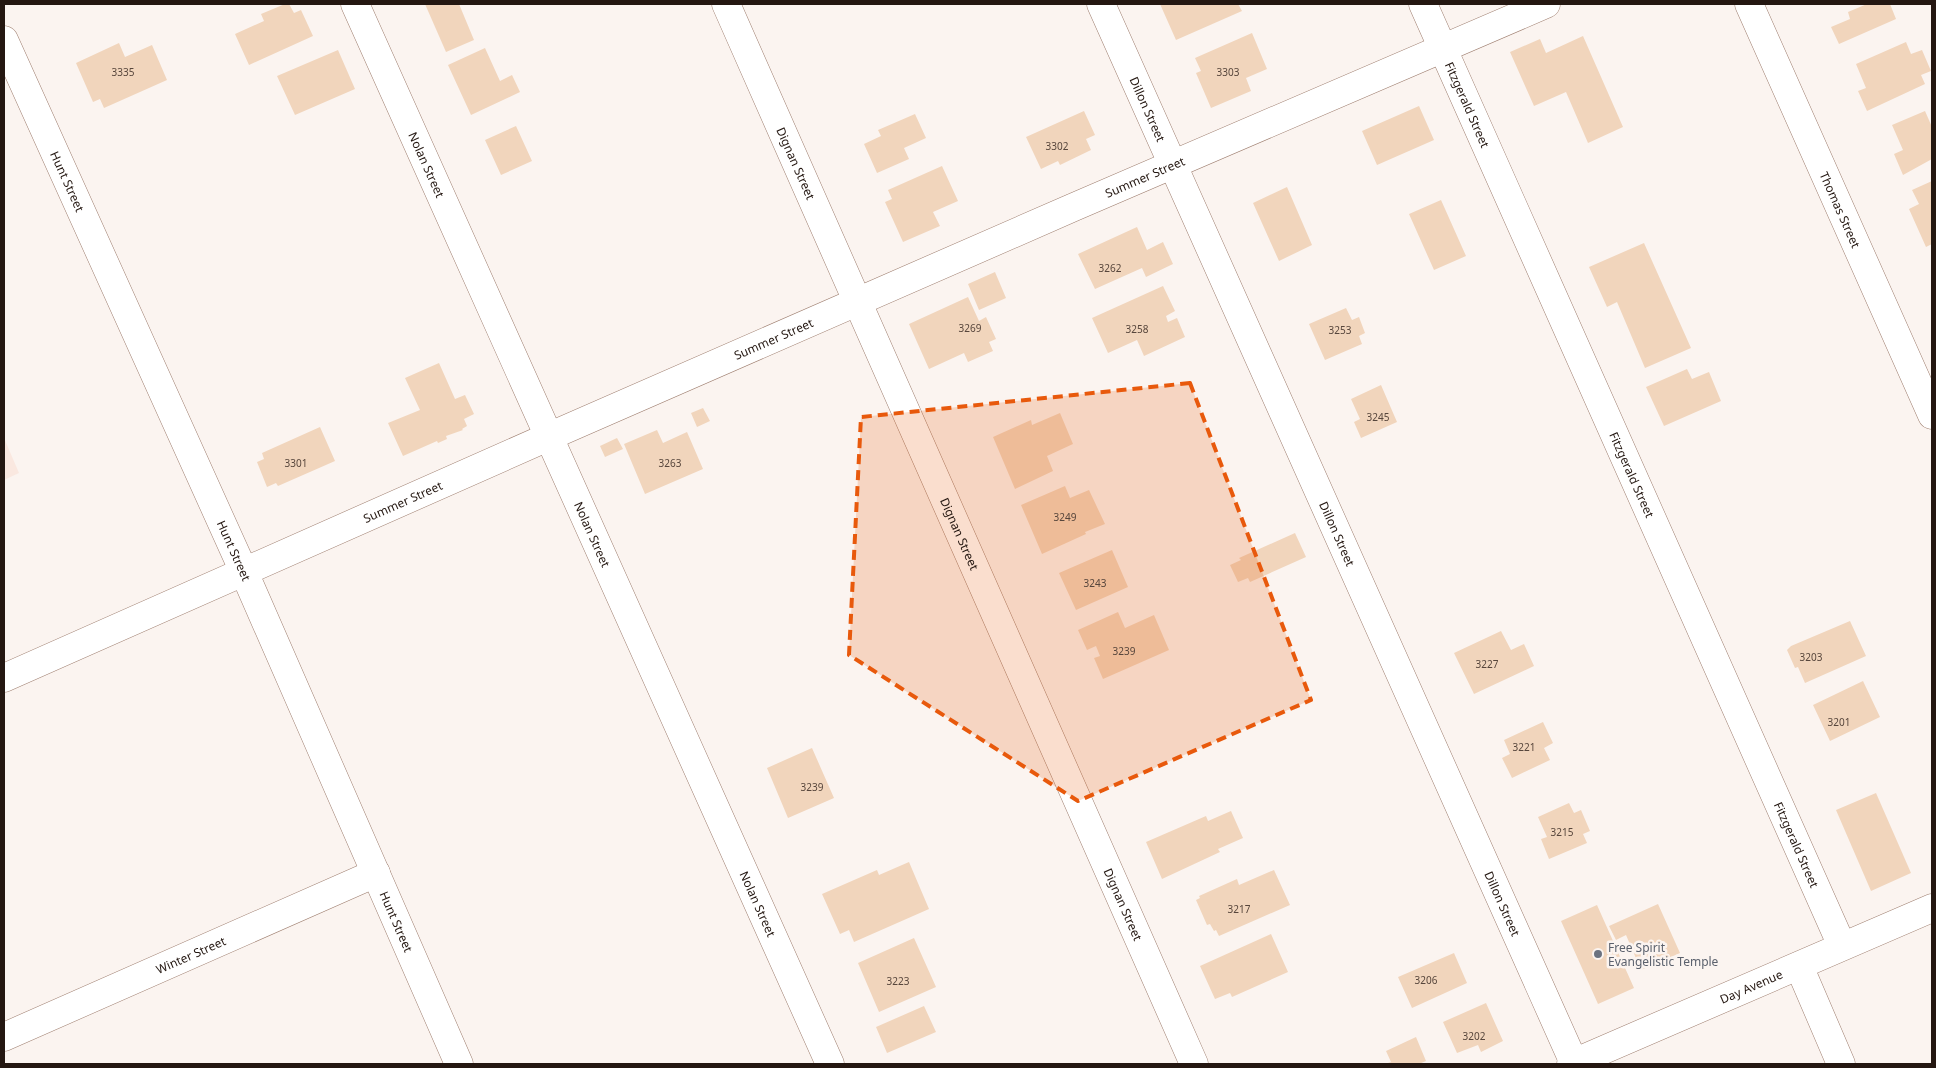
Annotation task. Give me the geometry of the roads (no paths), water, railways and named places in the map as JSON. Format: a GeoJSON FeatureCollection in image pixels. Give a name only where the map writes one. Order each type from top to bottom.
{"type":"FeatureCollection","features":[{"type":"Feature","properties":{"kind":"street","name":"Nolan Street"},"geometry":{"type":"LineString","coordinates":[[355,4],[830,1064]]}},
{"type":"Feature","properties":{"kind":"street","name":"Dignan Street"},"geometry":{"type":"LineString","coordinates":[[726,4],[856,303],[1194,1064]]}},
{"type":"Feature","properties":{"kind":"street","name":"Dillon Street"},"geometry":{"type":"LineString","coordinates":[[1101,4],[1572,1064]]}},
{"type":"Feature","properties":{"kind":"street","name":"Fitzgerald Street"},"geometry":{"type":"LineString","coordinates":[[1423,4],[1842,946]]}},
{"type":"Feature","properties":{"kind":"street","name":"Summer Street"},"geometry":{"type":"LineString","coordinates":[[4,678],[1172,164],[1546,4]]}},
{"type":"Feature","properties":{"kind":"street","name":"Thomas Street"},"geometry":{"type":"LineString","coordinates":[[1749,4],[1932,415]]}},
{"type":"Feature","properties":{"kind":"street","name":"Hunt Street"},"geometry":{"type":"LineString","coordinates":[[4,40],[244,572],[459,1064]]}},
{"type":"Feature","properties":{"kind":"street","name":"Winter Street"},"geometry":{"type":"LineString","coordinates":[[4,1037],[376,873]]}},
{"type":"Feature","properties":{"kind":"street","name":"Day Avenue"},"geometry":{"type":"LineString","coordinates":[[1572,1064],[1932,908]]}},
{"type":"Feature","properties":{"kind":"street"},"geometry":{"type":"LineString","coordinates":[[1799,966],[1841,1064]]}},
{"type":"Feature","properties":{"kind":"place","name":"Free Spirit Evangelistic Temple"},"geometry":{"type":"Point","coordinates":[1598,954]}}]}
